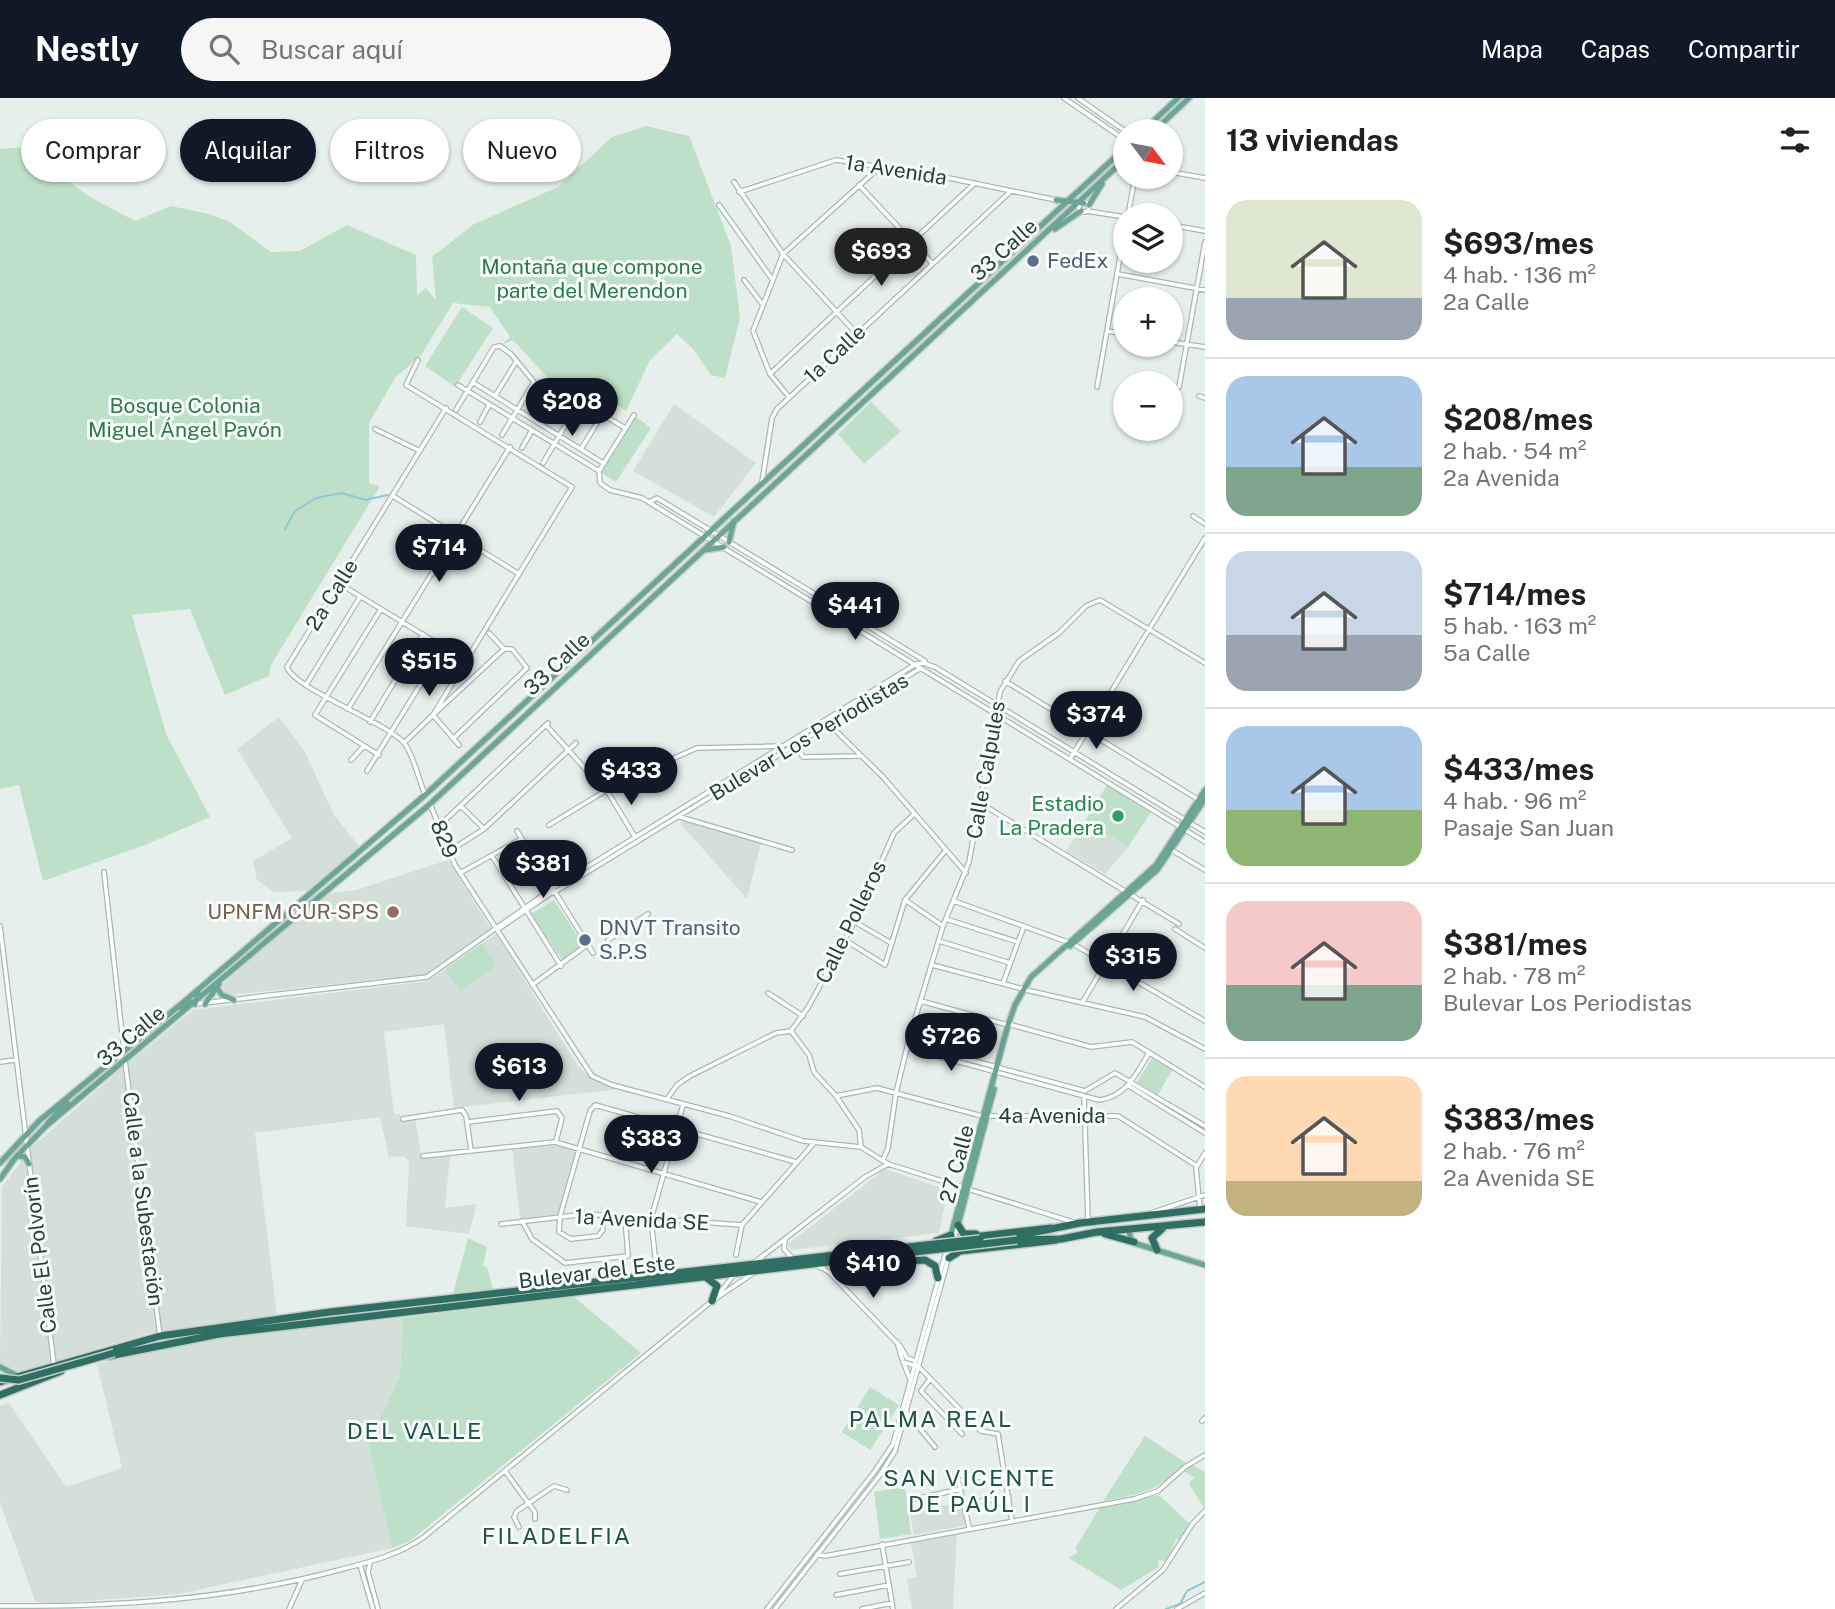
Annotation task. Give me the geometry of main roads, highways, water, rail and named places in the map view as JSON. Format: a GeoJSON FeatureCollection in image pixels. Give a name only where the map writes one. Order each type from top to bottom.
{"type":"FeatureCollection","features":[{"type":"Feature","properties":{"kind":"highway","name":"Bulevar del Este"},"geometry":{"type":"LineString","coordinates":[[1017,1238],[1084,1223],[1203,1210]]}},
{"type":"Feature","properties":{"kind":"highway"},"geometry":{"type":"LineString","coordinates":[[1127,1218],[1132,1230]]}},
{"type":"Feature","properties":{"kind":"highway","name":"Bulevar del Este"},"geometry":{"type":"LineString","coordinates":[[0,1392],[125,1352],[219,1334],[658,1276],[734,1273],[1017,1238],[1061,1239],[1097,1232],[1205,1222]]}},
{"type":"Feature","properties":{"kind":"highway"},"geometry":{"type":"LineString","coordinates":[[958,1225],[964,1234],[987,1234]]}},
{"type":"Feature","properties":{"kind":"highway"},"geometry":{"type":"LineString","coordinates":[[1097,1232],[1138,1244],[1166,1226]]}},
{"type":"Feature","properties":{"kind":"highway"},"geometry":{"type":"LineString","coordinates":[[969,1250],[964,1245],[966,1239],[1044,1227],[1056,1228]]}},
{"type":"Feature","properties":{"kind":"highway"},"geometry":{"type":"LineString","coordinates":[[812,1257],[944,1240],[951,1235]]}},
{"type":"Feature","properties":{"kind":"highway"},"geometry":{"type":"LineString","coordinates":[[1152,1236],[1157,1250]]}},
{"type":"Feature","properties":{"kind":"highway"},"geometry":{"type":"LineString","coordinates":[[949,1258],[969,1250],[1061,1239]]}},
{"type":"Feature","properties":{"kind":"highway"},"geometry":{"type":"LineString","coordinates":[[806,1264],[816,1266],[934,1258],[937,1247],[926,1242]]}},
{"type":"Feature","properties":{"kind":"highway","name":"Bulevar del Este"},"geometry":{"type":"LineString","coordinates":[[0,1380],[160,1336],[666,1281],[740,1266],[793,1259],[863,1255]]}},
{"type":"Feature","properties":{"kind":"highway"},"geometry":{"type":"LineString","coordinates":[[891,1261],[928,1261],[937,1268],[938,1278]]}},
{"type":"Feature","properties":{"kind":"highway"},"geometry":{"type":"LineString","coordinates":[[705,1273],[717,1286],[714,1299]]}},
{"type":"Feature","properties":{"kind":"highway"},"geometry":{"type":"LineString","coordinates":[[0,1380],[19,1380],[125,1352]]}},
{"type":"Feature","properties":{"kind":"main road"},"geometry":{"type":"LineString","coordinates":[[1156,119],[1178,98]]}},
{"type":"Feature","properties":{"kind":"main road"},"geometry":{"type":"LineString","coordinates":[[1167,119],[1189,98]]}},
{"type":"Feature","properties":{"kind":"main road","name":"33 Calle"},"geometry":{"type":"LineString","coordinates":[[0,1163],[24,1135],[425,795],[1113,159]]}},
{"type":"Feature","properties":{"kind":"main road"},"geometry":{"type":"LineString","coordinates":[[1056,200],[1083,206],[1113,172]]}},
{"type":"Feature","properties":{"kind":"main road","name":"33 Calle"},"geometry":{"type":"LineString","coordinates":[[0,1179],[26,1145],[46,1126],[195,1004],[430,804],[1046,234],[1083,206]]}},
{"type":"Feature","properties":{"kind":"main road"},"geometry":{"type":"LineString","coordinates":[[696,556],[707,549],[727,545],[735,519]]}},
{"type":"Feature","properties":{"kind":"main road","name":"27 Calle"},"geometry":{"type":"LineString","coordinates":[[951,1235],[1010,1025],[1025,989],[1173,850],[1203,801],[1205,790]]}},
{"type":"Feature","properties":{"kind":"main road","name":"27 Calle"},"geometry":{"type":"LineString","coordinates":[[1130,892],[1186,830]]}},
{"type":"Feature","properties":{"kind":"main road"},"geometry":{"type":"LineString","coordinates":[[163,1019],[186,1005],[195,1004],[195,996],[219,971]]}},
{"type":"Feature","properties":{"kind":"main road"},"geometry":{"type":"LineString","coordinates":[[205,1004],[220,982]]}},
{"type":"Feature","properties":{"kind":"main road"},"geometry":{"type":"LineString","coordinates":[[217,988],[222,995],[234,1000]]}},
{"type":"Feature","properties":{"kind":"main road"},"geometry":{"type":"LineString","coordinates":[[46,1126],[51,1116],[77,1090]]}},
{"type":"Feature","properties":{"kind":"main road"},"geometry":{"type":"LineString","coordinates":[[15,1158],[20,1155],[29,1164]]}},
{"type":"Feature","properties":{"kind":"main road","name":"27 Calle"},"geometry":{"type":"LineString","coordinates":[[958,1225],[964,1190]]}},
{"type":"Feature","properties":{"kind":"main road"},"geometry":{"type":"LineString","coordinates":[[1132,1230],[1138,1244],[1205,1265]]}},
{"type":"Feature","properties":{"kind":"main road"},"geometry":{"type":"LineString","coordinates":[[0,1367],[19,1376]]}},
{"type":"Feature","properties":{"kind":"waterway"},"geometry":{"type":"LineString","coordinates":[[285,529],[295,511],[316,498],[342,493],[365,500],[388,495]]}},
{"type":"Feature","properties":{"kind":"waterway"},"geometry":{"type":"LineString","coordinates":[[1166,1609],[1180,1604],[1187,1591],[1205,1582]]}},
{"type":"Feature","properties":{"kind":"place","name":"FedEx"},"geometry":{"type":"Point","coordinates":[1033,261]}},
{"type":"Feature","properties":{"kind":"place","name":"Estadio La Pradera"},"geometry":{"type":"Point","coordinates":[1118,816]}},
{"type":"Feature","properties":{"kind":"place","name":"UPNFM CUR-SPS"},"geometry":{"type":"Point","coordinates":[393,912]}},
{"type":"Feature","properties":{"kind":"place","name":"DNVT Transito S.P.S"},"geometry":{"type":"Point","coordinates":[585,940]}},
{"type":"Feature","properties":{"kind":"district","name":"PALMA REAL"},"geometry":{"type":"Point","coordinates":[931,1419]}},
{"type":"Feature","properties":{"kind":"district","name":"DEL VALLE"},"geometry":{"type":"Point","coordinates":[415,1431]}},
{"type":"Feature","properties":{"kind":"district","name":"SAN VICENTE DE PAÚL I"},"geometry":{"type":"Point","coordinates":[970,1491]}},
{"type":"Feature","properties":{"kind":"district","name":"FILADELFIA"},"geometry":{"type":"Point","coordinates":[557,1536]}},
{"type":"Feature","properties":{"kind":"park label","name":"Montaña que compone parte del Merendon"},"geometry":{"type":"Point","coordinates":[592,279]}},
{"type":"Feature","properties":{"kind":"park label","name":"Bosque Colonia Miguel Ángel Pavón"},"geometry":{"type":"Point","coordinates":[185,418]}}]}
